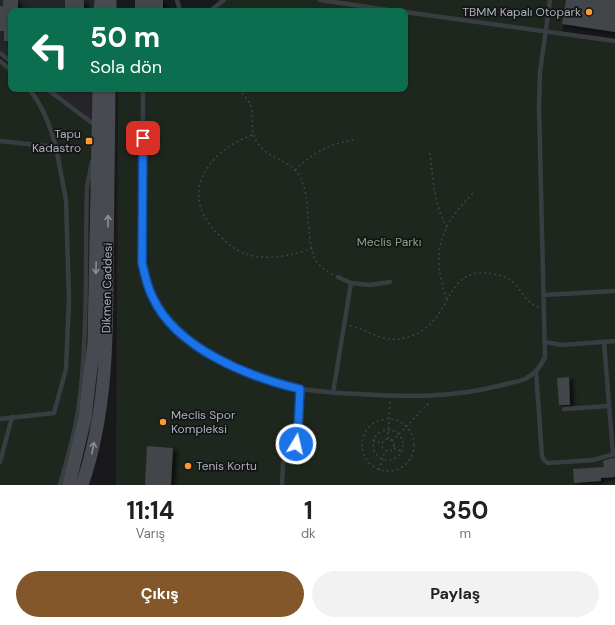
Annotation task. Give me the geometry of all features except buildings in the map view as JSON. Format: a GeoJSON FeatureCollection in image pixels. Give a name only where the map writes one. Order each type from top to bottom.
{"type":"FeatureCollection","features":[{"type":"Feature","properties":{"kind":"main road","name":"Dikmen Caddesi"},"geometry":{"type":"LineString","coordinates":[[71,485],[85,418],[94,342],[99,92]]}},
{"type":"Feature","properties":{"kind":"main road","name":"Dikmen Caddesi"},"geometry":{"type":"LineString","coordinates":[[71,485],[91,460],[99,420],[105,369],[109,92]]}},
{"type":"Feature","properties":{"kind":"lane"},"geometry":{"type":"LineString","coordinates":[[214,8],[224,0]]}},
{"type":"Feature","properties":{"kind":"lane"},"geometry":{"type":"LineString","coordinates":[[320,0],[375,8]]}},
{"type":"Feature","properties":{"kind":"lane"},"geometry":{"type":"LineString","coordinates":[[143,92],[142,263],[146,282],[153,299],[172,325],[208,353],[266,380],[300,389],[333,393],[436,397],[484,390],[525,379],[536,371],[545,357],[539,107],[540,72],[544,33],[550,0]]}},
{"type":"Feature","properties":{"kind":"lane"},"geometry":{"type":"LineString","coordinates":[[408,12],[544,33],[615,41]]}},
{"type":"Feature","properties":{"kind":"lane"},"geometry":{"type":"LineString","coordinates":[[0,53],[8,60]]}},
{"type":"Feature","properties":{"kind":"lane"},"geometry":{"type":"LineString","coordinates":[[0,419],[54,413],[66,369],[69,299],[66,200],[56,147],[50,126],[32,92]]}},
{"type":"Feature","properties":{"kind":"lane"},"geometry":{"type":"LineString","coordinates":[[51,92],[99,128]]}},
{"type":"Feature","properties":{"kind":"lane"},"geometry":{"type":"LineString","coordinates":[[0,141],[56,147]]}},
{"type":"Feature","properties":{"kind":"lane"},"geometry":{"type":"LineString","coordinates":[[338,277],[351,283],[370,285],[390,282]]}},
{"type":"Feature","properties":{"kind":"lane"},"geometry":{"type":"LineString","coordinates":[[333,393],[351,283]]}},
{"type":"Feature","properties":{"kind":"lane"},"geometry":{"type":"LineString","coordinates":[[544,295],[615,291]]}},
{"type":"Feature","properties":{"kind":"lane"},"geometry":{"type":"LineString","coordinates":[[545,342],[562,345],[615,341]]}},
{"type":"Feature","properties":{"kind":"lane"},"geometry":{"type":"LineString","coordinates":[[536,371],[542,456],[544,460],[548,463],[593,460],[614,454],[604,342]]}},
{"type":"Feature","properties":{"kind":"lane"},"geometry":{"type":"LineString","coordinates":[[282,485],[283,463],[298,438],[300,389]]}},
{"type":"Feature","properties":{"kind":"lane"},"geometry":{"type":"LineString","coordinates":[[564,409],[609,406]]}},
{"type":"Feature","properties":{"kind":"lane"},"geometry":{"type":"LineString","coordinates":[[0,462],[12,417]]}},
{"type":"Feature","properties":{"kind":"path"},"geometry":{"type":"LineString","coordinates":[[241,92],[251,105],[252,134],[266,153],[292,166],[305,192],[312,248],[316,261],[323,270],[338,277]]}},
{"type":"Feature","properties":{"kind":"path"},"geometry":{"type":"LineString","coordinates":[[252,134],[226,147],[205,168],[198,195],[200,208],[206,221],[223,240],[246,254],[263,257],[282,256],[312,248]]}},
{"type":"Feature","properties":{"kind":"path"},"geometry":{"type":"LineString","coordinates":[[295,170],[308,157],[321,149],[357,139]]}},
{"type":"Feature","properties":{"kind":"path"},"geometry":{"type":"LineString","coordinates":[[430,152],[436,201],[441,218],[447,228]]}},
{"type":"Feature","properties":{"kind":"path"},"geometry":{"type":"LineString","coordinates":[[447,299],[440,280],[437,260],[451,217],[473,193]]}},
{"type":"Feature","properties":{"kind":"path"},"geometry":{"type":"LineString","coordinates":[[344,325],[362,328],[383,339],[398,339],[416,334],[427,327],[440,312],[453,289],[464,278],[476,274],[492,274],[507,278],[518,288],[526,301],[536,307],[544,308]]}},
{"type":"Feature","properties":{"kind":"path"},"geometry":{"type":"LineString","coordinates":[[388,439],[390,396]]}},
{"type":"Feature","properties":{"kind":"path"},"geometry":{"type":"LineString","coordinates":[[392,440],[436,397]]}},
{"type":"Feature","properties":{"kind":"path"},"geometry":{"type":"LineString","coordinates":[[389,419],[396,420],[406,427],[413,438],[414,446],[409,461],[395,470],[379,470],[370,465],[362,450],[362,441],[365,432],[371,425],[379,421],[389,419]]}},
{"type":"Feature","properties":{"kind":"path"},"geometry":{"type":"LineString","coordinates":[[388,430],[398,434],[403,442],[402,451],[394,459],[382,460],[373,451],[373,440],[378,433],[388,430]]}},
{"type":"Feature","properties":{"kind":"path"},"geometry":{"type":"LineString","coordinates":[[385,451],[382,449],[382,444],[385,439],[392,440]]}},
{"type":"Feature","properties":{"kind":"path"},"geometry":{"type":"LineString","coordinates":[[373,440],[382,444]]}},
{"type":"Feature","properties":{"kind":"path"},"geometry":{"type":"LineString","coordinates":[[392,440],[394,448]]}},
{"type":"Feature","properties":{"kind":"path"},"geometry":{"type":"LineString","coordinates":[[394,448],[402,451]]}},
{"type":"Feature","properties":{"kind":"path"},"geometry":{"type":"LineString","coordinates":[[385,451],[390,451],[394,448]]}},
{"type":"Feature","properties":{"kind":"path"},"geometry":{"type":"LineString","coordinates":[[379,470],[385,451]]}},
{"type":"Feature","properties":{"kind":"shaded area"},"geometry":{"type":"Polygon","coordinates":[[[0,0],[101,0],[100,8],[8,8],[8,60],[0,53],[0,0]]]}},
{"type":"Feature","properties":{"kind":"shaded area"},"geometry":{"type":"Polygon","coordinates":[[[51,92],[99,92],[99,128],[51,92]]]}},
{"type":"Feature","properties":{"kind":"green space","name":"Meclis Parkı"},"geometry":{"type":"Polygon","coordinates":[[[224,0],[566,0],[562,35],[615,41],[615,485],[116,485],[118,92],[408,92],[408,8],[214,8],[224,0]]]}},
{"type":"Feature","properties":{"kind":"green space"},"geometry":{"type":"Polygon","coordinates":[[[0,60],[8,66],[8,92],[51,92],[99,128],[87,187],[84,350],[80,397],[60,485],[0,485],[0,60]]]}},
{"type":"Feature","properties":{"kind":"place","name":"TBMM Kapalı Otopark"},"geometry":{"type":"Point","coordinates":[589,12]}},
{"type":"Feature","properties":{"kind":"place","name":"Tapu Kadastro"},"geometry":{"type":"Point","coordinates":[89,141]}},
{"type":"Feature","properties":{"kind":"place","name":"Meclis Spor Kompleksi"},"geometry":{"type":"Point","coordinates":[163,422]}},
{"type":"Feature","properties":{"kind":"place","name":"Tenis Kortu"},"geometry":{"type":"Point","coordinates":[188,466]}},
{"type":"Feature","properties":{"kind":"route"},"geometry":{"type":"LineString","coordinates":[[143,138],[142,263],[146,282],[153,299],[172,325],[182,335],[208,353],[224,362],[266,380],[300,389],[298,438],[296,444]]}}]}
